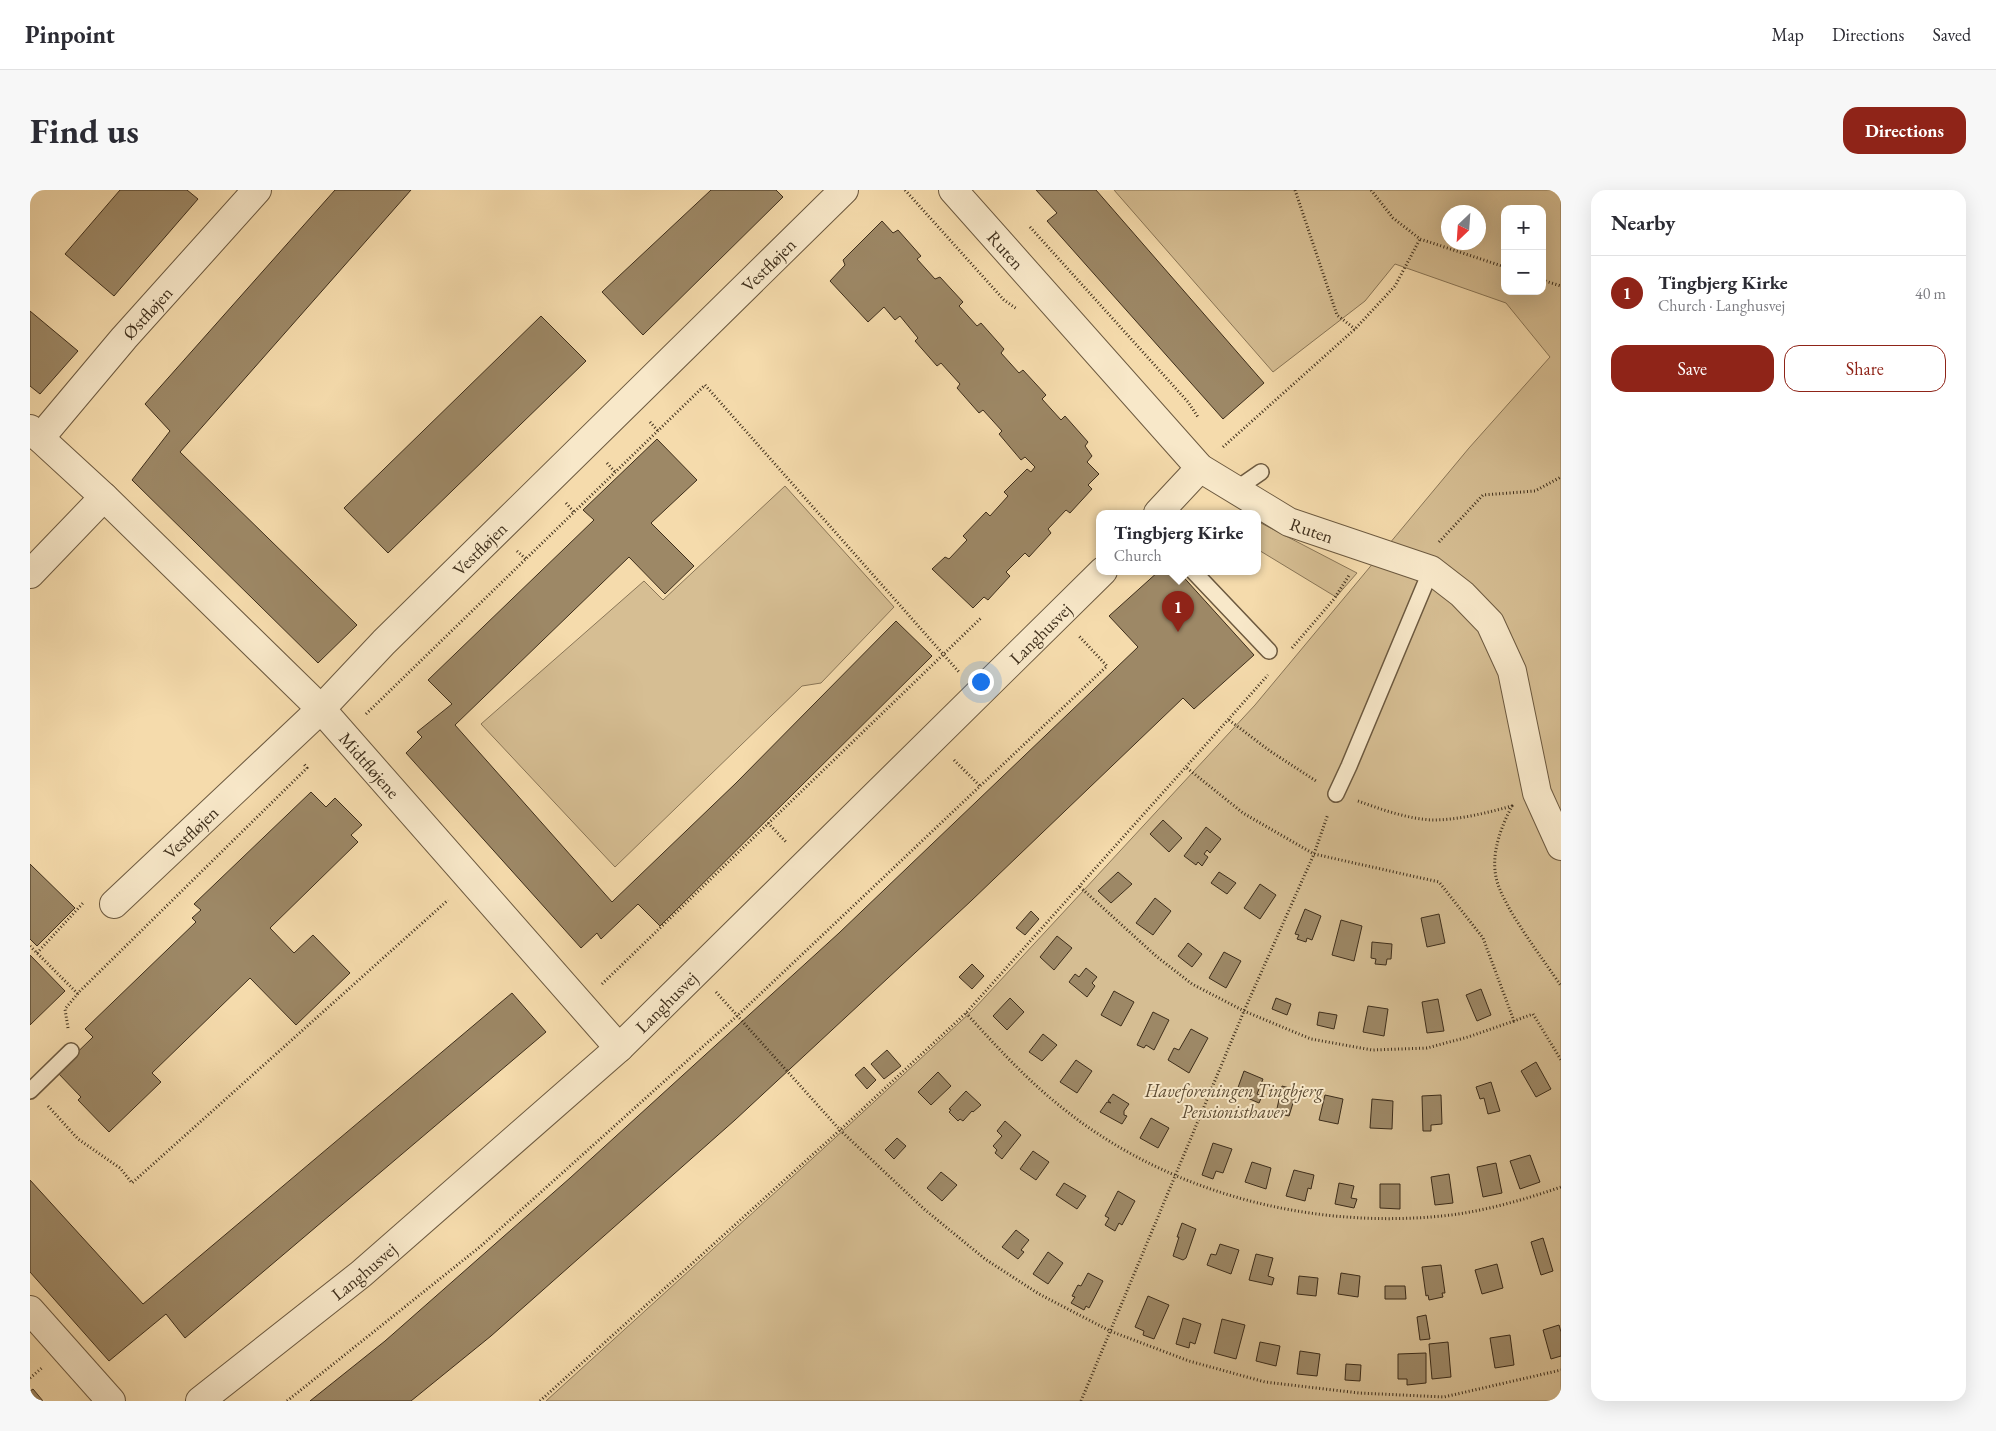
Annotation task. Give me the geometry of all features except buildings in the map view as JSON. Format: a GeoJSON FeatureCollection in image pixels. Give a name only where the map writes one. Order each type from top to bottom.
{"type":"FeatureCollection","features":[{"type":"Feature","properties":{"kind":"street","name":"Østfløjen"},"geometry":{"type":"LineString","coordinates":[[35,434],[257,190]]}},
{"type":"Feature","properties":{"kind":"street","name":"Vestfløjen"},"geometry":{"type":"LineString","coordinates":[[114,904],[321,709],[384,642],[844,190]]}},
{"type":"Feature","properties":{"kind":"street","name":"Ruten"},"geometry":{"type":"LineString","coordinates":[[953,190],[1200,468],[1289,522],[1365,549],[1433,558],[1462,594],[1490,623],[1512,671],[1537,793],[1561,846]]}},
{"type":"Feature","properties":{"kind":"street","name":"Midtfløjene"},"geometry":{"type":"LineString","coordinates":[[35,434],[104,497],[321,709],[619,1048]]}},
{"type":"Feature","properties":{"kind":"street"},"geometry":{"type":"LineString","coordinates":[[1161,510],[1200,468]]}},
{"type":"Feature","properties":{"kind":"street"},"geometry":{"type":"LineString","coordinates":[[30,574],[104,497]]}},
{"type":"Feature","properties":{"kind":"street","name":"Langhusvej"},"geometry":{"type":"LineString","coordinates":[[200,1401],[361,1274],[619,1048],[1099,575]]}},
{"type":"Feature","properties":{"kind":"street"},"geometry":{"type":"LineString","coordinates":[[30,1310],[111,1401]]}},
{"type":"Feature","properties":{"kind":"lane"},"geometry":{"type":"LineString","coordinates":[[1235,490],[1261,472]]}},
{"type":"Feature","properties":{"kind":"lane"},"geometry":{"type":"LineString","coordinates":[[1336,794],[1350,766],[1433,558]]}},
{"type":"Feature","properties":{"kind":"lane"},"geometry":{"type":"LineString","coordinates":[[1197,575],[1269,651]]}},
{"type":"Feature","properties":{"kind":"lane"},"geometry":{"type":"LineString","coordinates":[[31,1090],[71,1051]]}},
{"type":"Feature","properties":{"kind":"path"},"geometry":{"type":"LineString","coordinates":[[1295,190],[1337,315],[1355,328]]}},
{"type":"Feature","properties":{"kind":"path"},"geometry":{"type":"LineString","coordinates":[[1371,190],[1393,218],[1420,239],[1501,267]]}},
{"type":"Feature","properties":{"kind":"path"},"geometry":{"type":"LineString","coordinates":[[1029,227],[1188,402],[1198,418]]}},
{"type":"Feature","properties":{"kind":"path"},"geometry":{"type":"LineString","coordinates":[[1200,468],[1355,328],[1395,286],[1420,239]]}},
{"type":"Feature","properties":{"kind":"path"},"geometry":{"type":"LineString","coordinates":[[1546,281],[1561,286]]}},
{"type":"Feature","properties":{"kind":"path"},"geometry":{"type":"LineString","coordinates":[[344,736],[705,385],[979,695]]}},
{"type":"Feature","properties":{"kind":"path"},"geometry":{"type":"LineString","coordinates":[[1433,558],[1483,495],[1535,491],[1561,477]]}},
{"type":"Feature","properties":{"kind":"path"},"geometry":{"type":"LineString","coordinates":[[1291,649],[1334,599],[1365,549]]}},
{"type":"Feature","properties":{"kind":"path"},"geometry":{"type":"LineString","coordinates":[[287,1401],[481,1246],[737,1016],[1107,666],[1059,614]]}},
{"type":"Feature","properties":{"kind":"path"},"geometry":{"type":"LineString","coordinates":[[581,1004],[980,618]]}},
{"type":"Feature","properties":{"kind":"path"},"geometry":{"type":"LineString","coordinates":[[540,1401],[966,1014],[1273,670]]}},
{"type":"Feature","properties":{"kind":"path"},"geometry":{"type":"LineString","coordinates":[[1229,720],[1270,751],[1336,794],[1383,811],[1432,820],[1477,815],[1512,806],[1502,826],[1495,854],[1496,877],[1506,904],[1561,986]]}},
{"type":"Feature","properties":{"kind":"path"},"geometry":{"type":"LineString","coordinates":[[933,739],[980,786]]}},
{"type":"Feature","properties":{"kind":"path"},"geometry":{"type":"LineString","coordinates":[[65,1009],[307,768],[286,742]]}},
{"type":"Feature","properties":{"kind":"path"},"geometry":{"type":"LineString","coordinates":[[1187,768],[1243,813],[1314,854],[1439,882],[1483,938],[1514,1021]]}},
{"type":"Feature","properties":{"kind":"path"},"geometry":{"type":"LineString","coordinates":[[1081,1401],[1244,1011],[1314,854],[1336,794]]}},
{"type":"Feature","properties":{"kind":"path"},"geometry":{"type":"LineString","coordinates":[[31,1090],[78,1139],[120,1168],[132,1182],[471,879]]}},
{"type":"Feature","properties":{"kind":"path"},"geometry":{"type":"LineString","coordinates":[[1080,887],[1156,956],[1192,984],[1244,1011],[1311,1039],[1372,1050],[1427,1048],[1468,1037],[1533,1014],[1561,1060]]}},
{"type":"Feature","properties":{"kind":"path"},"geometry":{"type":"LineString","coordinates":[[37,953],[84,901]]}},
{"type":"Feature","properties":{"kind":"path"},"geometry":{"type":"LineString","coordinates":[[30,946],[78,994]]}},
{"type":"Feature","properties":{"kind":"path"},"geometry":{"type":"LineString","coordinates":[[697,971],[840,1130],[924,1209],[984,1259],[1039,1294],[1110,1331],[1189,1361],[1265,1382],[1359,1393],[1444,1397],[1561,1370]]}},
{"type":"Feature","properties":{"kind":"path"},"geometry":{"type":"LineString","coordinates":[[966,1014],[1011,1062],[1061,1107],[1115,1145],[1175,1176],[1242,1200],[1311,1214],[1381,1219],[1452,1215],[1521,1201],[1561,1187]]}},
{"type":"Feature","properties":{"kind":"green space","name":"Haveforeningen Tingbjerg Pensionisthaver"},"geometry":{"type":"Polygon","coordinates":[[[1114,190],[1561,190],[1561,1401],[546,1401],[973,1010],[1255,705],[1469,448],[1550,357],[1506,303],[1395,264],[1365,301],[1273,372],[1114,190]]]}},
{"type":"Feature","properties":{"kind":"green space"},"geometry":{"type":"Polygon","coordinates":[[[785,486],[894,607],[821,683],[802,686],[615,867],[481,724],[644,581],[663,600],[785,486]]]}},
{"type":"Feature","properties":{"kind":"green space"},"geometry":{"type":"Polygon","coordinates":[[[1261,523],[1357,573],[1336,597],[1261,551],[1261,523]]]}},
{"type":"Feature","properties":{"kind":"place","name":"Tingbjerg Kirke"},"geometry":{"type":"Point","coordinates":[1178,632]}}]}
